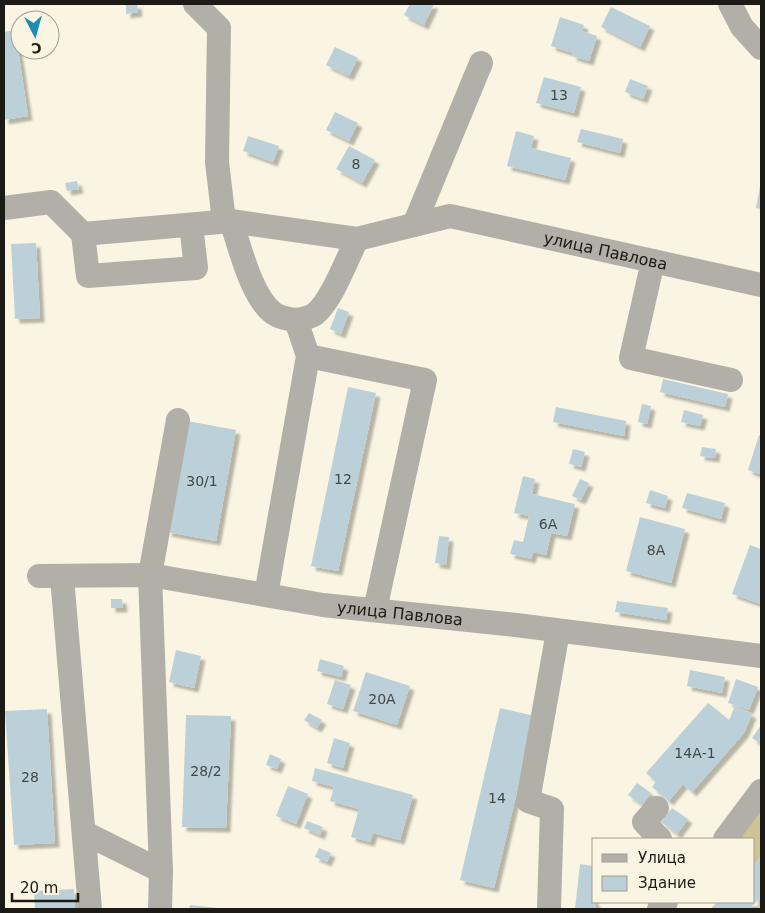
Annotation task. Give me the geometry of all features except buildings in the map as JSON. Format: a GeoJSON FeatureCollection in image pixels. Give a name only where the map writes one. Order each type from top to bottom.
{"type":"FeatureCollection","features":[{"type":"Feature","properties":{"kind":"street"},"geometry":{"type":"LineString","coordinates":[[195,4],[219,28],[217,162],[228,221],[249,276],[259,295],[273,313],[284,318],[305,319],[314,314],[328,298],[357,239]]}},
{"type":"Feature","properties":{"kind":"street"},"geometry":{"type":"LineString","coordinates":[[730,4],[742,27],[761,48]]}},
{"type":"Feature","properties":{"kind":"street"},"geometry":{"type":"LineString","coordinates":[[83,234],[228,221],[357,239],[414,225],[481,63]]}},
{"type":"Feature","properties":{"kind":"street"},"geometry":{"type":"LineString","coordinates":[[4,208],[50,202],[83,234],[88,276],[196,268],[191,225]]}},
{"type":"Feature","properties":{"kind":"street","name":"улица Павлова"},"geometry":{"type":"LineString","coordinates":[[414,225],[450,216],[761,285]]}},
{"type":"Feature","properties":{"kind":"street"},"geometry":{"type":"LineString","coordinates":[[654,261],[631,358],[731,380]]}},
{"type":"Feature","properties":{"kind":"street"},"geometry":{"type":"LineString","coordinates":[[266,595],[308,356],[296,320]]}},
{"type":"Feature","properties":{"kind":"street"},"geometry":{"type":"LineString","coordinates":[[308,356],[425,380],[375,610]]}},
{"type":"Feature","properties":{"kind":"street"},"geometry":{"type":"LineString","coordinates":[[160,909],[161,871],[150,575],[178,420]]}},
{"type":"Feature","properties":{"kind":"street","name":"улица Павлова"},"geometry":{"type":"LineString","coordinates":[[85,833],[50,577],[150,575],[323,605],[761,656]]}},
{"type":"Feature","properties":{"kind":"street"},"geometry":{"type":"LineString","coordinates":[[549,909],[552,809],[528,801],[558,631]]}},
{"type":"Feature","properties":{"kind":"street"},"geometry":{"type":"LineString","coordinates":[[726,838],[761,791]]}},
{"type":"Feature","properties":{"kind":"street"},"geometry":{"type":"LineString","coordinates":[[656,808],[644,822],[659,838]]}},
{"type":"Feature","properties":{"kind":"street"},"geometry":{"type":"LineString","coordinates":[[85,833],[161,871]]}},
{"type":"Feature","properties":{"kind":"street"},"geometry":{"type":"LineString","coordinates":[[85,833],[90,909]]}},
{"type":"Feature","properties":{"kind":"shaded area"},"geometry":{"type":"Polygon","coordinates":[[[761,796],[761,857],[755,864],[755,838],[735,838],[761,796]]]}}]}
